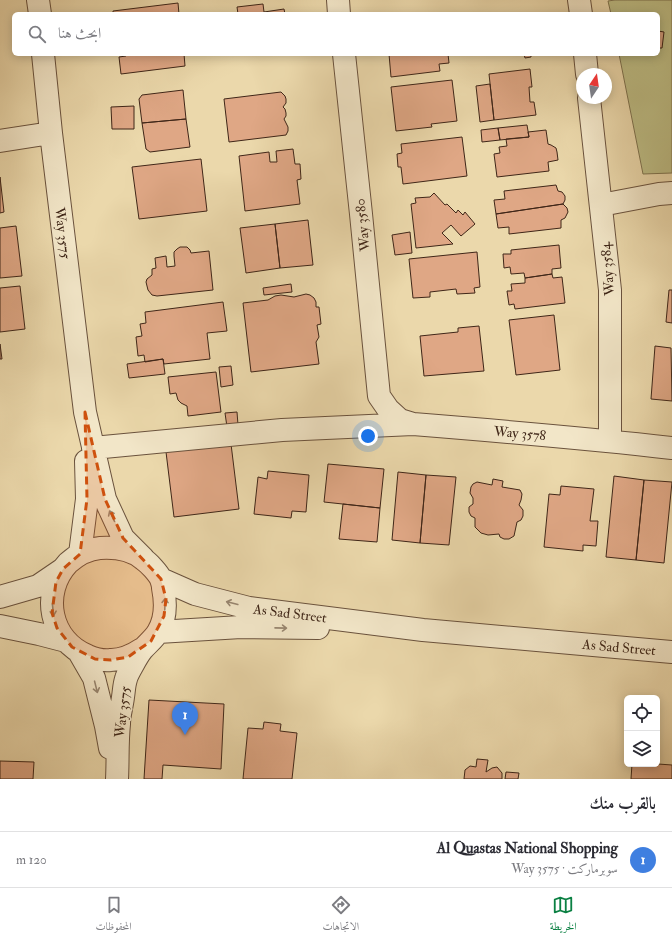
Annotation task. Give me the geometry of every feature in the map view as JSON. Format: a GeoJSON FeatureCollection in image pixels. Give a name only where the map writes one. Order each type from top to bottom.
{"type":"FeatureCollection","features":[{"type":"Feature","properties":{"kind":"street"},"geometry":{"type":"LineString","coordinates":[[38,0],[40,12]]}},
{"type":"Feature","properties":{"kind":"street"},"geometry":{"type":"LineString","coordinates":[[338,0],[339,12]]}},
{"type":"Feature","properties":{"kind":"street"},"geometry":{"type":"LineString","coordinates":[[579,0],[580,12]]}},
{"type":"Feature","properties":{"kind":"street","name":"Way 3575"},"geometry":{"type":"LineString","coordinates":[[43,56],[51,133],[85,412],[105,499],[123,538],[143,558]]}},
{"type":"Feature","properties":{"kind":"street","name":"Way 3580"},"geometry":{"type":"LineString","coordinates":[[344,56],[379,396]]}},
{"type":"Feature","properties":{"kind":"street"},"geometry":{"type":"LineString","coordinates":[[585,56],[586,68]]}},
{"type":"Feature","properties":{"kind":"street","name":"Way 3584"},"geometry":{"type":"LineString","coordinates":[[590,104],[610,290],[610,441]]}},
{"type":"Feature","properties":{"kind":"street"},"geometry":{"type":"LineString","coordinates":[[0,141],[51,133]]}},
{"type":"Feature","properties":{"kind":"street"},"geometry":{"type":"LineString","coordinates":[[601,205],[672,193]]}},
{"type":"Feature","properties":{"kind":"street","name":"Way 3578"},"geometry":{"type":"LineString","coordinates":[[379,396],[388,409],[400,420],[413,424],[540,434],[672,448]]}},
{"type":"Feature","properties":{"kind":"street","name":"Way 3575"},"geometry":{"type":"LineString","coordinates":[[80,554],[87,499],[85,412]]}},
{"type":"Feature","properties":{"kind":"street"},"geometry":{"type":"LineString","coordinates":[[93,448],[282,430],[413,424]]}},
{"type":"Feature","properties":{"kind":"street"},"geometry":{"type":"LineString","coordinates":[[0,597],[38,586],[63,569],[80,554],[96,548],[112,547],[128,550],[143,558],[161,579],[166,599],[164,616],[158,632],[151,641],[142,649],[128,657],[111,660],[95,659],[72,647],[39,634],[0,626]]}},
{"type":"Feature","properties":{"kind":"street"},"geometry":{"type":"LineString","coordinates":[[63,569],[56,582],[52,598],[52,613],[57,628],[72,647]]}},
{"type":"Feature","properties":{"kind":"street","name":"As Sad Street"},"geometry":{"type":"LineString","coordinates":[[161,579],[195,594],[249,608],[423,630],[672,652]]}},
{"type":"Feature","properties":{"kind":"street","name":"As Sad Street"},"geometry":{"type":"LineString","coordinates":[[158,632],[240,627],[423,630]]}},
{"type":"Feature","properties":{"kind":"street","name":"Way 3575"},"geometry":{"type":"LineString","coordinates":[[72,647],[94,678],[117,779]]}},
{"type":"Feature","properties":{"kind":"street","name":"Way 3575"},"geometry":{"type":"LineString","coordinates":[[117,779],[119,723],[126,678],[142,649]]}},
{"type":"Feature","properties":{"kind":"highlighted area"},"geometry":{"type":"Polygon","coordinates":[[[85,412],[105,499],[123,538],[161,579],[166,599],[164,616],[151,641],[128,657],[111,660],[95,659],[72,647],[57,628],[52,613],[56,582],[63,569],[80,554],[87,499],[85,412]]]}},
{"type":"Feature","properties":{"kind":"green space"},"geometry":{"type":"Polygon","coordinates":[[[672,0],[672,173],[643,174],[619,56],[660,56],[660,12],[611,12],[608,1],[672,0]]]}},
{"type":"Feature","properties":{"kind":"building"},"geometry":{"type":"Polygon","coordinates":[[[178,3],[179,12],[113,12],[178,3]]]}},
{"type":"Feature","properties":{"kind":"building"},"geometry":{"type":"Polygon","coordinates":[[[263,4],[264,12],[238,12],[237,7],[263,4]]]}},
{"type":"Feature","properties":{"kind":"building"},"geometry":{"type":"Polygon","coordinates":[[[284,9],[285,12],[264,12],[284,9]]]}},
{"type":"Feature","properties":{"kind":"building"},"geometry":{"type":"Polygon","coordinates":[[[660,31],[664,32],[662,48],[660,48],[660,31]]]}},
{"type":"Feature","properties":{"kind":"building"},"geometry":{"type":"Polygon","coordinates":[[[184,56],[185,66],[121,74],[119,57],[184,56]]]}},
{"type":"Feature","properties":{"kind":"building"},"geometry":{"type":"Polygon","coordinates":[[[389,56],[448,56],[449,63],[439,64],[440,71],[391,77],[389,56]]]}},
{"type":"Feature","properties":{"kind":"building"},"geometry":{"type":"Polygon","coordinates":[[[530,69],[532,87],[529,87],[530,102],[534,102],[536,115],[494,120],[489,74],[530,69]]]}},
{"type":"Feature","properties":{"kind":"building"},"geometry":{"type":"Polygon","coordinates":[[[452,80],[457,121],[431,124],[432,127],[396,131],[391,87],[452,80]]]}},
{"type":"Feature","properties":{"kind":"building"},"geometry":{"type":"Polygon","coordinates":[[[490,84],[494,120],[480,122],[476,86],[490,84]]]}},
{"type":"Feature","properties":{"kind":"building"},"geometry":{"type":"Polygon","coordinates":[[[183,90],[186,119],[142,123],[139,99],[142,95],[183,90]]]}},
{"type":"Feature","properties":{"kind":"building"},"geometry":{"type":"Polygon","coordinates":[[[281,92],[286,99],[286,103],[283,107],[286,113],[284,119],[288,127],[286,135],[229,142],[224,99],[281,92]]]}},
{"type":"Feature","properties":{"kind":"building"},"geometry":{"type":"Polygon","coordinates":[[[134,106],[134,129],[112,129],[111,107],[134,106]]]}},
{"type":"Feature","properties":{"kind":"building"},"geometry":{"type":"Polygon","coordinates":[[[186,119],[190,147],[150,152],[146,149],[142,123],[186,119]]]}},
{"type":"Feature","properties":{"kind":"building"},"geometry":{"type":"Polygon","coordinates":[[[527,125],[529,137],[500,140],[498,128],[527,125]]]}},
{"type":"Feature","properties":{"kind":"building"},"geometry":{"type":"Polygon","coordinates":[[[498,128],[500,140],[482,142],[481,130],[498,128]]]}},
{"type":"Feature","properties":{"kind":"building"},"geometry":{"type":"Polygon","coordinates":[[[546,130],[548,144],[556,148],[558,160],[548,162],[549,171],[497,177],[494,154],[500,153],[499,147],[507,146],[506,139],[529,137],[528,132],[546,130]]]}},
{"type":"Feature","properties":{"kind":"building"},"geometry":{"type":"Polygon","coordinates":[[[462,137],[467,176],[403,184],[401,167],[398,167],[397,154],[402,153],[401,144],[462,137]]]}},
{"type":"Feature","properties":{"kind":"building"},"geometry":{"type":"Polygon","coordinates":[[[293,149],[295,164],[300,164],[301,179],[297,180],[300,204],[245,211],[239,156],[269,152],[270,162],[277,162],[276,151],[293,149]]]}},
{"type":"Feature","properties":{"kind":"building"},"geometry":{"type":"Polygon","coordinates":[[[201,159],[207,211],[139,219],[132,167],[201,159]]]}},
{"type":"Feature","properties":{"kind":"building"},"geometry":{"type":"Polygon","coordinates":[[[0,177],[4,212],[0,213],[0,177]]]}},
{"type":"Feature","properties":{"kind":"building"},"geometry":{"type":"Polygon","coordinates":[[[556,185],[558,191],[562,192],[565,196],[563,204],[496,214],[494,200],[505,199],[504,191],[556,185]]]}},
{"type":"Feature","properties":{"kind":"building"},"geometry":{"type":"Polygon","coordinates":[[[434,193],[445,205],[447,204],[456,213],[458,210],[463,215],[465,212],[475,224],[461,236],[451,225],[442,233],[453,244],[416,248],[411,204],[416,203],[415,198],[430,197],[434,193]]]}},
{"type":"Feature","properties":{"kind":"building"},"geometry":{"type":"Polygon","coordinates":[[[563,204],[567,208],[568,212],[565,218],[561,220],[561,228],[509,234],[509,227],[498,228],[496,214],[563,204]]]}},
{"type":"Feature","properties":{"kind":"building"},"geometry":{"type":"Polygon","coordinates":[[[308,220],[313,265],[280,268],[275,224],[308,220]]]}},
{"type":"Feature","properties":{"kind":"building"},"geometry":{"type":"Polygon","coordinates":[[[275,224],[280,268],[246,273],[240,228],[275,224]]]}},
{"type":"Feature","properties":{"kind":"building"},"geometry":{"type":"Polygon","coordinates":[[[16,226],[22,276],[0,278],[0,228],[16,226]]]}},
{"type":"Feature","properties":{"kind":"building"},"geometry":{"type":"Polygon","coordinates":[[[410,232],[412,253],[395,255],[392,235],[410,232]]]}},
{"type":"Feature","properties":{"kind":"building"},"geometry":{"type":"Polygon","coordinates":[[[559,245],[561,268],[552,269],[552,274],[525,278],[524,273],[511,274],[510,267],[504,268],[503,254],[511,254],[511,250],[559,245]]]}},
{"type":"Feature","properties":{"kind":"building"},"geometry":{"type":"Polygon","coordinates":[[[180,247],[187,247],[191,253],[209,251],[213,290],[157,296],[152,295],[148,290],[146,282],[152,275],[152,269],[156,268],[155,258],[166,256],[167,267],[175,266],[174,252],[180,247]]]}},
{"type":"Feature","properties":{"kind":"building"},"geometry":{"type":"Polygon","coordinates":[[[477,252],[480,287],[474,288],[475,293],[457,294],[456,289],[430,292],[430,297],[413,298],[409,259],[477,252]]]}},
{"type":"Feature","properties":{"kind":"building"},"geometry":{"type":"Polygon","coordinates":[[[552,274],[553,278],[562,277],[565,303],[515,309],[514,304],[509,305],[507,291],[512,291],[511,284],[525,283],[525,278],[552,274]]]}},
{"type":"Feature","properties":{"kind":"building"},"geometry":{"type":"Polygon","coordinates":[[[291,284],[292,292],[264,295],[263,288],[291,284]]]}},
{"type":"Feature","properties":{"kind":"building"},"geometry":{"type":"Polygon","coordinates":[[[20,286],[25,329],[0,332],[0,288],[20,286]]]}},
{"type":"Feature","properties":{"kind":"building"},"geometry":{"type":"Polygon","coordinates":[[[669,290],[672,290],[672,323],[666,322],[669,290]]]}},
{"type":"Feature","properties":{"kind":"building"},"geometry":{"type":"Polygon","coordinates":[[[306,294],[314,298],[316,307],[319,307],[321,324],[317,325],[319,337],[316,342],[319,364],[251,372],[243,303],[268,300],[275,296],[281,295],[294,297],[306,294]]]}},
{"type":"Feature","properties":{"kind":"building"},"geometry":{"type":"Polygon","coordinates":[[[223,302],[227,331],[207,333],[210,359],[164,364],[163,359],[145,362],[144,355],[138,356],[136,337],[142,336],[140,324],[146,323],[145,312],[223,302]]]}},
{"type":"Feature","properties":{"kind":"building"},"geometry":{"type":"Polygon","coordinates":[[[554,315],[560,370],[516,375],[509,320],[554,315]]]}},
{"type":"Feature","properties":{"kind":"building"},"geometry":{"type":"Polygon","coordinates":[[[479,326],[484,371],[424,376],[420,336],[458,332],[458,328],[479,326]]]}},
{"type":"Feature","properties":{"kind":"building"},"geometry":{"type":"Polygon","coordinates":[[[0,344],[2,359],[0,359],[0,344]]]}},
{"type":"Feature","properties":{"kind":"building"},"geometry":{"type":"Polygon","coordinates":[[[655,346],[671,348],[672,401],[651,399],[655,346]]]}},
{"type":"Feature","properties":{"kind":"building"},"geometry":{"type":"Polygon","coordinates":[[[163,359],[165,374],[129,378],[127,364],[163,359]]]}},
{"type":"Feature","properties":{"kind":"building"},"geometry":{"type":"Polygon","coordinates":[[[231,366],[233,385],[221,387],[219,367],[231,366]]]}},
{"type":"Feature","properties":{"kind":"building"},"geometry":{"type":"Polygon","coordinates":[[[216,372],[221,412],[188,416],[187,406],[178,400],[176,393],[170,394],[168,377],[216,372]]]}},
{"type":"Feature","properties":{"kind":"building"},"geometry":{"type":"Polygon","coordinates":[[[237,412],[238,425],[227,427],[225,413],[237,412]]]}},
{"type":"Feature","properties":{"kind":"building"},"geometry":{"type":"Polygon","coordinates":[[[231,444],[239,509],[174,517],[166,452],[231,444]]]}},
{"type":"Feature","properties":{"kind":"building"},"geometry":{"type":"Polygon","coordinates":[[[328,464],[384,469],[380,508],[324,502],[328,464]]]}},
{"type":"Feature","properties":{"kind":"building"},"geometry":{"type":"Polygon","coordinates":[[[268,471],[309,475],[306,512],[292,511],[291,518],[254,514],[258,477],[267,479],[268,471]]]}},
{"type":"Feature","properties":{"kind":"building"},"geometry":{"type":"Polygon","coordinates":[[[398,472],[426,475],[420,543],[392,540],[398,472]]]}},
{"type":"Feature","properties":{"kind":"building"},"geometry":{"type":"Polygon","coordinates":[[[426,475],[456,477],[449,545],[420,543],[426,475]]]}},
{"type":"Feature","properties":{"kind":"building"},"geometry":{"type":"Polygon","coordinates":[[[614,476],[644,480],[636,560],[606,557],[614,476]]]}},
{"type":"Feature","properties":{"kind":"building"},"geometry":{"type":"Polygon","coordinates":[[[493,479],[503,481],[502,487],[520,490],[522,494],[519,505],[523,510],[523,516],[521,520],[517,522],[514,536],[509,539],[500,537],[499,534],[488,535],[481,533],[475,527],[475,518],[471,516],[469,512],[469,507],[473,504],[473,498],[470,493],[473,484],[477,482],[492,485],[493,479]]]}},
{"type":"Feature","properties":{"kind":"building"},"geometry":{"type":"Polygon","coordinates":[[[644,480],[672,482],[664,563],[636,560],[644,480]]]}},
{"type":"Feature","properties":{"kind":"building"},"geometry":{"type":"Polygon","coordinates":[[[561,486],[594,489],[590,521],[598,521],[596,546],[583,545],[583,551],[544,547],[549,494],[560,495],[561,486]]]}},
{"type":"Feature","properties":{"kind":"building"},"geometry":{"type":"Polygon","coordinates":[[[343,504],[380,508],[377,542],[339,539],[343,504]]]}},
{"type":"Feature","properties":{"kind":"building"},"geometry":{"type":"Polygon","coordinates":[[[149,700],[224,704],[221,769],[163,765],[162,779],[144,779],[149,700]]]}},
{"type":"Feature","properties":{"kind":"building"},"geometry":{"type":"Polygon","coordinates":[[[264,722],[281,724],[280,731],[297,733],[292,779],[243,779],[248,728],[263,729],[264,722]]]}},
{"type":"Feature","properties":{"kind":"building"},"geometry":{"type":"Polygon","coordinates":[[[477,759],[488,760],[486,772],[497,767],[502,773],[502,779],[464,779],[465,770],[470,766],[476,767],[477,759]]]}},
{"type":"Feature","properties":{"kind":"building"},"geometry":{"type":"Polygon","coordinates":[[[0,761],[34,762],[33,779],[0,779],[0,761]]]}},
{"type":"Feature","properties":{"kind":"building"},"geometry":{"type":"Polygon","coordinates":[[[660,764],[672,765],[672,779],[631,779],[632,767],[660,767],[660,764]]]}},
{"type":"Feature","properties":{"kind":"building"},"geometry":{"type":"Polygon","coordinates":[[[506,772],[519,773],[518,779],[505,779],[506,772]]]}},
{"type":"Feature","properties":{"kind":"place","name":"Al Quastas National Shopping"},"geometry":{"type":"Point","coordinates":[185,735]}}]}
